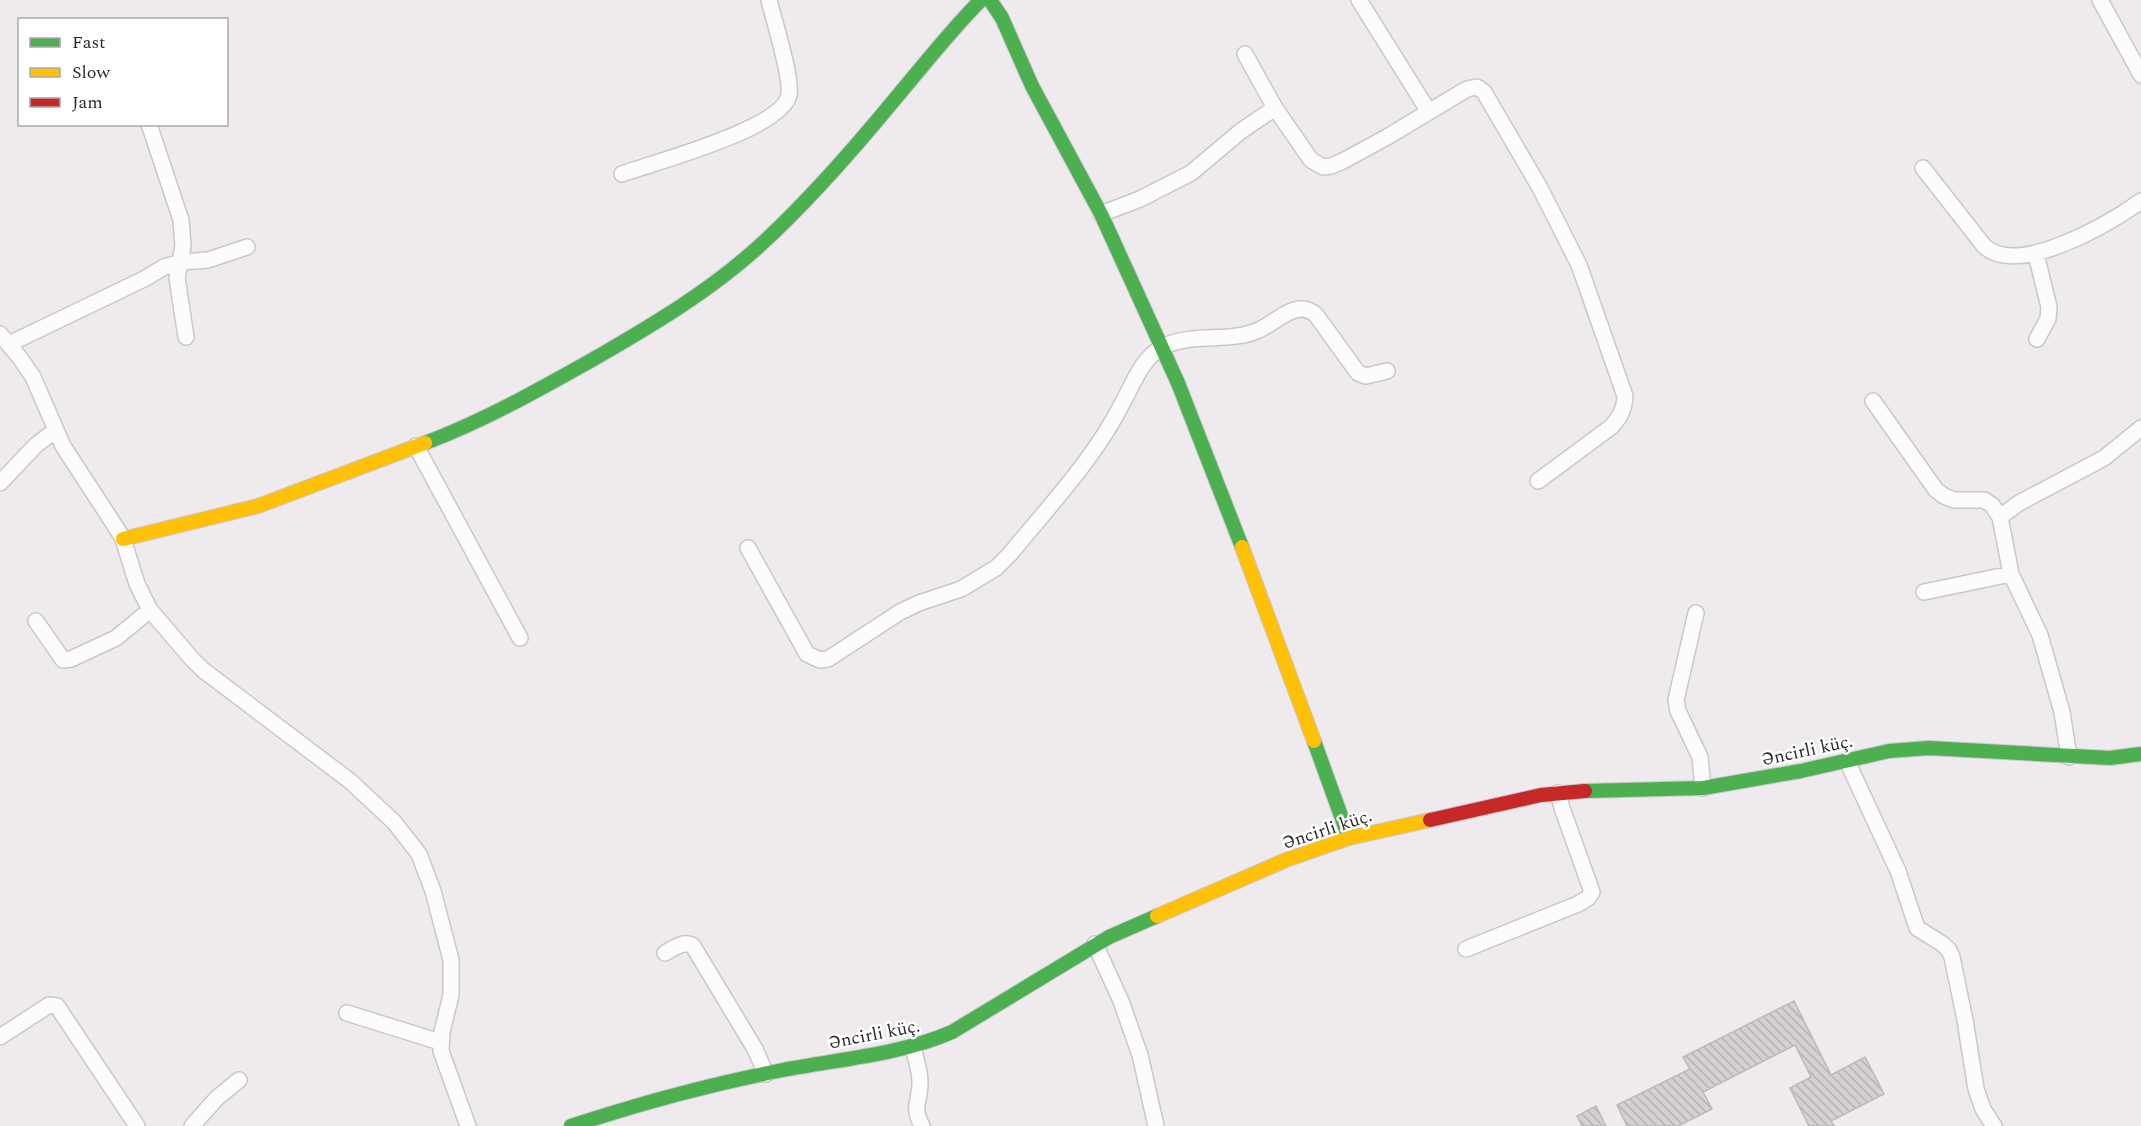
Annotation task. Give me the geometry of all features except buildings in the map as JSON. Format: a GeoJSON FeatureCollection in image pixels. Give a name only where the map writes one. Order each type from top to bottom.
{"type":"FeatureCollection","features":[{"type":"Feature","properties":{"kind":"street"},"geometry":{"type":"LineString","coordinates":[[622,174],[743,132],[771,118],[786,104],[789,93],[788,75],[770,0]]}},
{"type":"Feature","properties":{"kind":"street"},"geometry":{"type":"LineString","coordinates":[[123,539],[258,506],[484,419],[529,396],[699,296],[733,270],[800,205],[981,0]]}},
{"type":"Feature","properties":{"kind":"street"},"geometry":{"type":"LineString","coordinates":[[990,0],[1002,18],[1032,86],[1101,214],[1178,383],[1286,661],[1349,838]]}},
{"type":"Feature","properties":{"kind":"street"},"geometry":{"type":"LineString","coordinates":[[1359,0],[1429,112]]}},
{"type":"Feature","properties":{"kind":"street"},"geometry":{"type":"LineString","coordinates":[[2100,0],[2141,75]]}},
{"type":"Feature","properties":{"kind":"street"},"geometry":{"type":"LineString","coordinates":[[1245,54],[1275,108],[1311,160],[1323,167],[1343,161],[1467,89],[1477,87],[1484,92],[1540,188],[1579,265],[1625,396],[1621,416],[1611,427],[1538,481]]}},
{"type":"Feature","properties":{"kind":"street"},"geometry":{"type":"LineString","coordinates":[[1101,214],[1140,199],[1191,173],[1241,131],[1275,108]]}},
{"type":"Feature","properties":{"kind":"street"},"geometry":{"type":"LineString","coordinates":[[150,126],[181,220],[183,246],[177,278],[186,337]]}},
{"type":"Feature","properties":{"kind":"street"},"geometry":{"type":"LineString","coordinates":[[1923,168],[1992,253],[2015,256],[2036,254],[2074,238],[2141,201]]}},
{"type":"Feature","properties":{"kind":"street"},"geometry":{"type":"LineString","coordinates":[[248,247],[208,260],[181,262],[164,267],[144,279],[5,339],[33,377],[74,465],[123,539],[137,584],[150,610],[203,670],[350,781],[394,822],[419,854],[433,891],[451,960],[451,995],[440,1042],[442,1057],[468,1126]]}},
{"type":"Feature","properties":{"kind":"street"},"geometry":{"type":"LineString","coordinates":[[2036,254],[2049,307],[2048,319],[2037,339]]}},
{"type":"Feature","properties":{"kind":"street"},"geometry":{"type":"LineString","coordinates":[[748,548],[807,654],[820,660],[828,659],[900,612],[918,603],[961,589],[996,568],[1086,461],[1116,416],[1139,370],[1154,353],[1162,348],[1190,339],[1251,333],[1286,314],[1302,309],[1310,310],[1316,315],[1358,373],[1366,376],[1387,371]]}},
{"type":"Feature","properties":{"kind":"street"},"geometry":{"type":"LineString","coordinates":[[1873,400],[1936,490],[1954,500],[1984,500],[1992,505],[2000,517],[2011,574],[2040,635],[2062,712],[2069,757]]}},
{"type":"Feature","properties":{"kind":"street"},"geometry":{"type":"LineString","coordinates":[[2000,517],[2019,503],[2104,458],[2141,428]]}},
{"type":"Feature","properties":{"kind":"street"},"geometry":{"type":"LineString","coordinates":[[0,483],[36,445],[56,430]]}},
{"type":"Feature","properties":{"kind":"street"},"geometry":{"type":"LineString","coordinates":[[416,446],[520,638]]}},
{"type":"Feature","properties":{"kind":"street"},"geometry":{"type":"LineString","coordinates":[[1924,592],[2011,574]]}},
{"type":"Feature","properties":{"kind":"street"},"geometry":{"type":"LineString","coordinates":[[36,621],[63,660],[71,659],[116,639],[150,610]]}},
{"type":"Feature","properties":{"kind":"street"},"geometry":{"type":"LineString","coordinates":[[1696,613],[1676,700],[1678,711],[1700,757],[1703,788]]}},
{"type":"Feature","properties":{"kind":"street","name":"Əncirli küç."},"geometry":{"type":"LineString","coordinates":[[574,1126],[677,1095],[766,1074],[810,1064],[913,1048],[952,1032],[1095,944],[1286,860],[1349,838],[1558,793],[1703,788],[1889,751],[1915,748],[2069,757],[2110,758],[2141,754]]}},
{"type":"Feature","properties":{"kind":"street"},"geometry":{"type":"LineString","coordinates":[[1847,761],[1898,871],[1917,928],[1941,943],[1949,950],[1952,957],[1978,1100],[1994,1126]]}},
{"type":"Feature","properties":{"kind":"street"},"geometry":{"type":"LineString","coordinates":[[1466,949],[1578,904],[1588,898],[1592,892],[1558,793]]}},
{"type":"Feature","properties":{"kind":"street"},"geometry":{"type":"LineString","coordinates":[[665,953],[683,943],[693,946],[756,1049],[766,1074]]}},
{"type":"Feature","properties":{"kind":"street"},"geometry":{"type":"LineString","coordinates":[[1095,944],[1121,1001],[1140,1055],[1156,1126]]}},
{"type":"Feature","properties":{"kind":"street"},"geometry":{"type":"LineString","coordinates":[[0,1038],[49,1005],[57,1006],[137,1126]]}},
{"type":"Feature","properties":{"kind":"street"},"geometry":{"type":"LineString","coordinates":[[347,1012],[440,1042]]}},
{"type":"Feature","properties":{"kind":"street"},"geometry":{"type":"LineString","coordinates":[[913,1048],[920,1076],[915,1105],[916,1116],[922,1126]]}},
{"type":"Feature","properties":{"kind":"street"},"geometry":{"type":"LineString","coordinates":[[192,1126],[217,1098],[239,1080]]}},
{"type":"Feature","properties":{"kind":"traffic: fast"},"geometry":{"type":"LineString","coordinates":[[425,443],[492,414],[599,356],[680,307],[738,265],[828,177],[981,0]]}},
{"type":"Feature","properties":{"kind":"traffic: fast"},"geometry":{"type":"LineString","coordinates":[[990,0],[1002,18],[1032,86],[1101,214],[1178,383],[1242,547]]}},
{"type":"Feature","properties":{"kind":"traffic: fast"},"geometry":{"type":"LineString","coordinates":[[1314,741],[1349,838]]}},
{"type":"Feature","properties":{"kind":"traffic: fast"},"geometry":{"type":"LineString","coordinates":[[1585,791],[1703,788],[1801,771],[1889,751],[1929,748],[2110,758],[2141,754]]}},
{"type":"Feature","properties":{"kind":"traffic: fast"},"geometry":{"type":"LineString","coordinates":[[571,1126],[729,1081],[869,1056],[932,1040],[952,1032],[1109,937],[1157,916]]}},
{"type":"Feature","properties":{"kind":"traffic: slow"},"geometry":{"type":"LineString","coordinates":[[123,539],[258,506],[425,443]]}},
{"type":"Feature","properties":{"kind":"traffic: slow"},"geometry":{"type":"LineString","coordinates":[[1242,547],[1314,741]]}},
{"type":"Feature","properties":{"kind":"traffic: slow"},"geometry":{"type":"LineString","coordinates":[[1157,916],[1286,860],[1349,838],[1430,820]]}},
{"type":"Feature","properties":{"kind":"traffic: jam"},"geometry":{"type":"LineString","coordinates":[[1430,820],[1541,795],[1585,791]]}}]}
